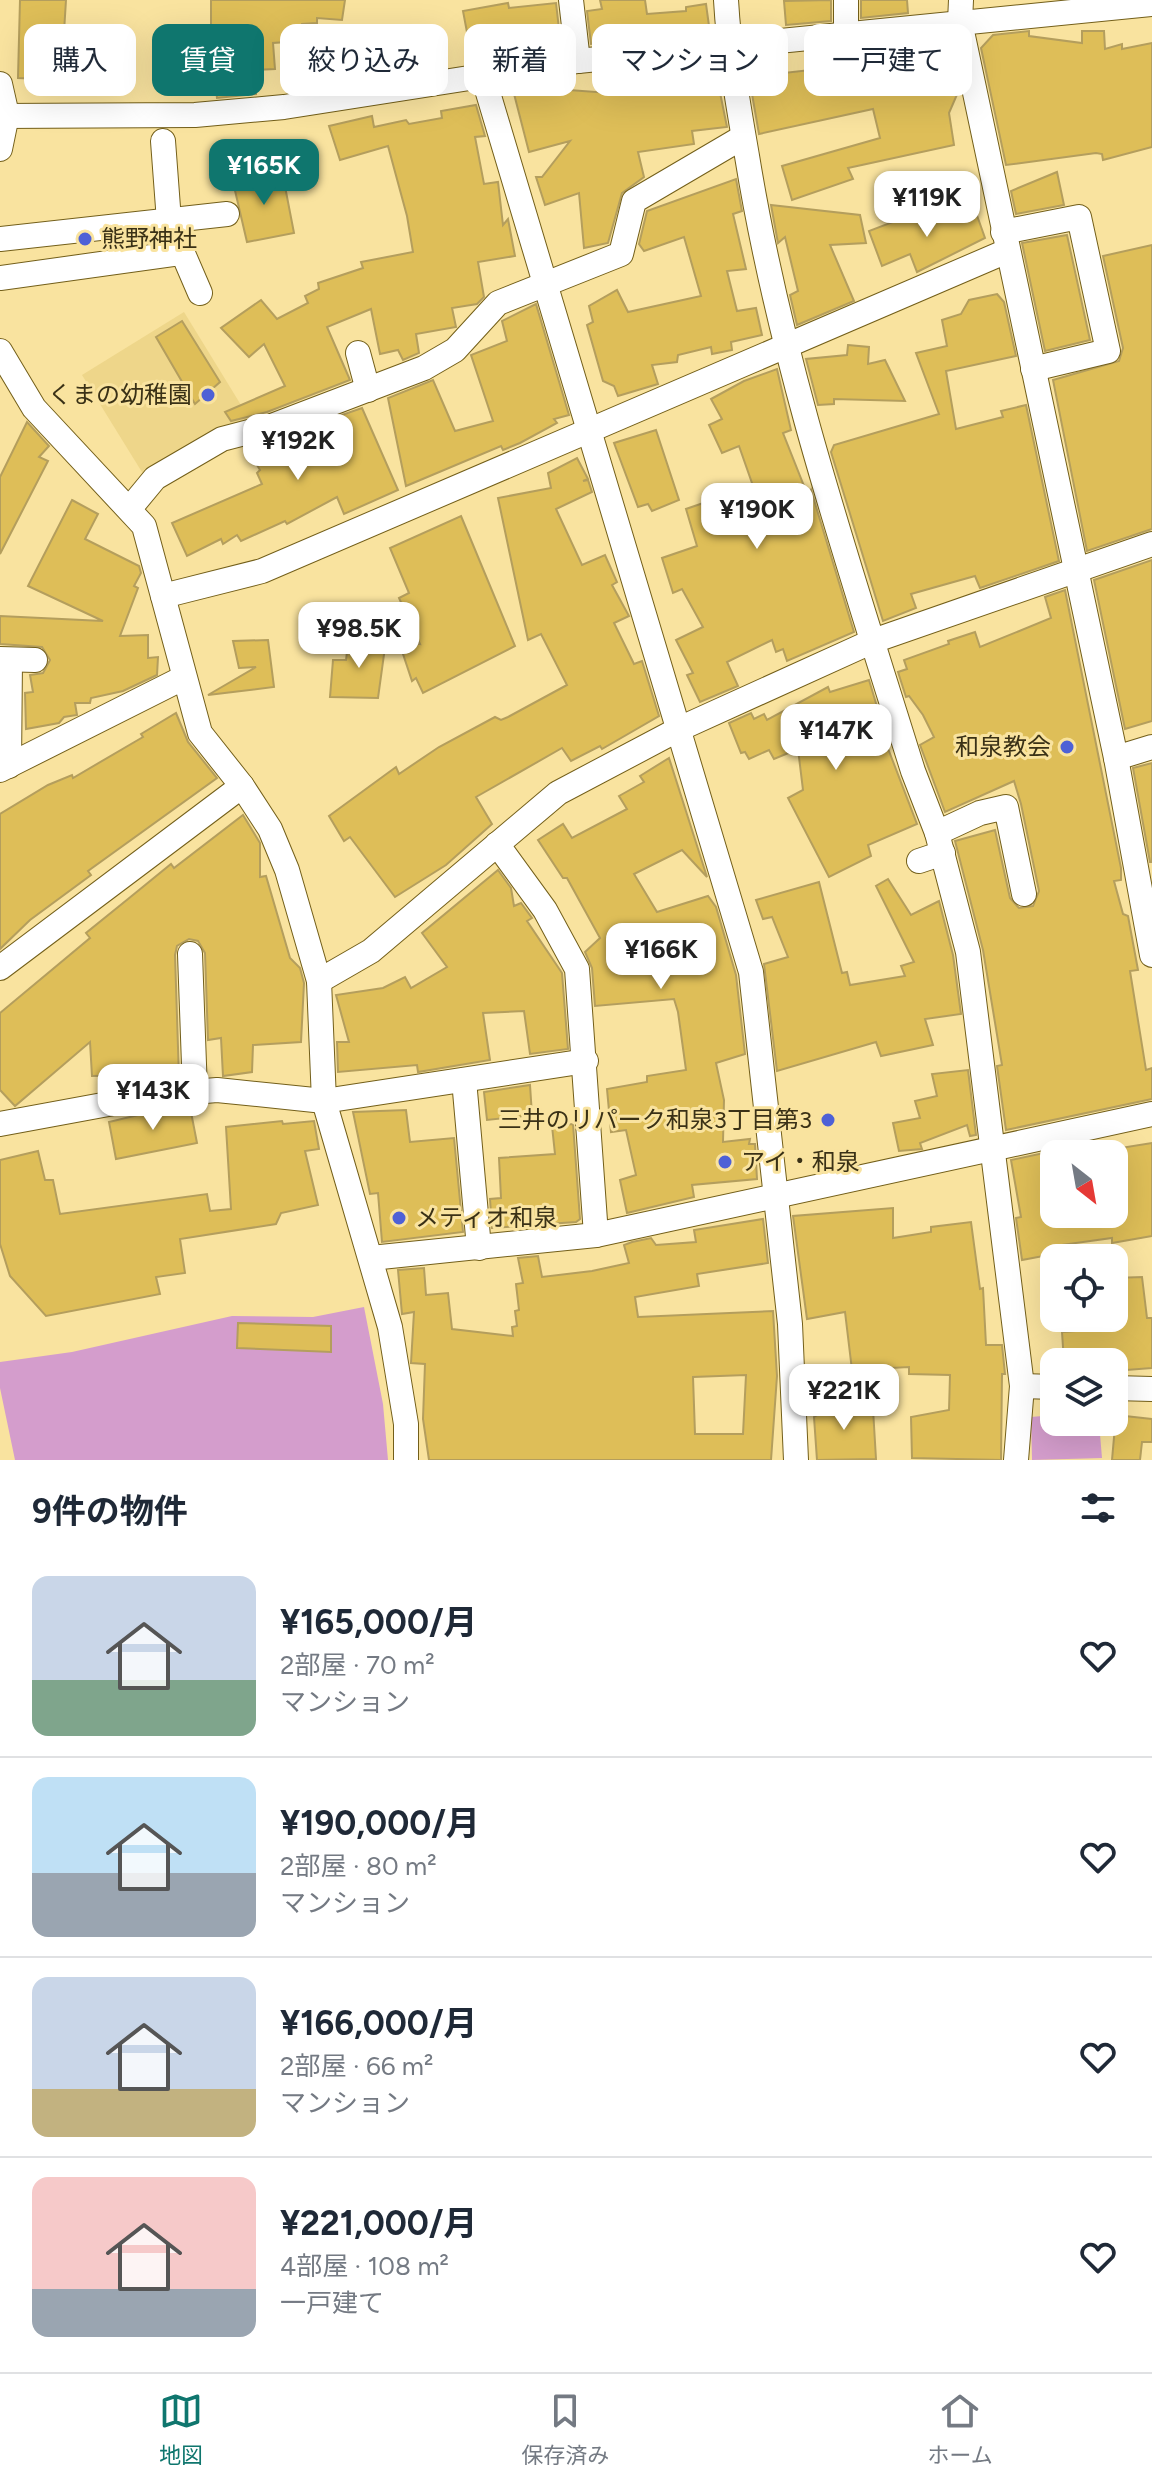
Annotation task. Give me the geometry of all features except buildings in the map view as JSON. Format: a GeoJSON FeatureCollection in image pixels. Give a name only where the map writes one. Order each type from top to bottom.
{"type":"FeatureCollection","features":[{"type":"Feature","properties":{"kind":"street"},"geometry":{"type":"LineString","coordinates":[[571,0],[578,61],[592,60]]}},
{"type":"Feature","properties":{"kind":"street"},"geometry":{"type":"LineString","coordinates":[[726,0],[727,24]]}},
{"type":"Feature","properties":{"kind":"street"},"geometry":{"type":"LineString","coordinates":[[846,0],[846,24]]}},
{"type":"Feature","properties":{"kind":"street"},"geometry":{"type":"LineString","coordinates":[[896,24],[961,11],[1152,4]]}},
{"type":"Feature","properties":{"kind":"street"},"geometry":{"type":"LineString","coordinates":[[961,11],[1005,241],[1116,758],[1152,955]]}},
{"type":"Feature","properties":{"kind":"street"},"geometry":{"type":"LineString","coordinates":[[4,116],[195,115],[284,107],[464,79]]}},
{"type":"Feature","properties":{"kind":"street"},"geometry":{"type":"LineString","coordinates":[[0,84],[4,116],[0,149]]}},
{"type":"Feature","properties":{"kind":"street"},"geometry":{"type":"LineString","coordinates":[[489,96],[751,972],[795,1390],[796,1460]]}},
{"type":"Feature","properties":{"kind":"street"},"geometry":{"type":"LineString","coordinates":[[736,96],[784,345],[913,771],[940,843],[968,952],[967,1033],[990,1150],[1022,1386],[1016,1460]]}},
{"type":"Feature","properties":{"kind":"street"},"geometry":{"type":"LineString","coordinates":[[131,507],[155,478],[222,439],[272,426],[424,368],[455,350],[498,303],[621,254],[634,201],[743,137]]}},
{"type":"Feature","properties":{"kind":"street"},"geometry":{"type":"LineString","coordinates":[[163,141],[169,221],[180,253],[200,293]]}},
{"type":"Feature","properties":{"kind":"street"},"geometry":{"type":"LineString","coordinates":[[12,238],[227,214]]}},
{"type":"Feature","properties":{"kind":"street"},"geometry":{"type":"LineString","coordinates":[[163,596],[262,571],[590,432],[1005,241],[1079,217],[1108,351],[1033,369]]}},
{"type":"Feature","properties":{"kind":"street"},"geometry":{"type":"LineString","coordinates":[[12,238],[38,273]]}},
{"type":"Feature","properties":{"kind":"street"},"geometry":{"type":"LineString","coordinates":[[0,278],[180,253]]}},
{"type":"Feature","properties":{"kind":"street"},"geometry":{"type":"LineString","coordinates":[[0,351],[34,408],[131,507],[151,543],[183,678],[200,733],[242,786],[270,829],[287,870],[319,981],[324,1101],[390,1327],[406,1424],[406,1460]]}},
{"type":"Feature","properties":{"kind":"street"},"geometry":{"type":"LineString","coordinates":[[358,353],[368,390]]}},
{"type":"Feature","properties":{"kind":"street"},"geometry":{"type":"LineString","coordinates":[[319,981],[371,951],[558,793],[679,729],[873,641],[1152,544]]}},
{"type":"Feature","properties":{"kind":"street"},"geometry":{"type":"LineString","coordinates":[[35,660],[5,659],[4,768],[183,678]]}},
{"type":"Feature","properties":{"kind":"street"},"geometry":{"type":"LineString","coordinates":[[1116,758],[1152,747]]}},
{"type":"Feature","properties":{"kind":"street"},"geometry":{"type":"LineString","coordinates":[[0,968],[242,786]]}},
{"type":"Feature","properties":{"kind":"street"},"geometry":{"type":"LineString","coordinates":[[919,861],[980,813],[1006,807],[1024,894]]}},
{"type":"Feature","properties":{"kind":"street"},"geometry":{"type":"LineString","coordinates":[[497,844],[545,910],[577,969],[586,1061],[596,1235]]}},
{"type":"Feature","properties":{"kind":"street"},"geometry":{"type":"LineString","coordinates":[[190,954],[195,1092]]}},
{"type":"Feature","properties":{"kind":"street"},"geometry":{"type":"LineString","coordinates":[[0,1124],[157,1095],[217,1090],[324,1101],[586,1061]]}},
{"type":"Feature","properties":{"kind":"street"},"geometry":{"type":"LineString","coordinates":[[464,1080],[479,1248]]}},
{"type":"Feature","properties":{"kind":"street"},"geometry":{"type":"LineString","coordinates":[[371,1258],[596,1235],[1152,1114]]}},
{"type":"Feature","properties":{"kind":"street"},"geometry":{"type":"LineString","coordinates":[[795,1390],[881,1383]]}},
{"type":"Feature","properties":{"kind":"street"},"geometry":{"type":"LineString","coordinates":[[1022,1386],[1040,1387]]}},
{"type":"Feature","properties":{"kind":"street"},"geometry":{"type":"LineString","coordinates":[[1128,1388],[1152,1389]]}},
{"type":"Feature","properties":{"kind":"shaded area"},"geometry":{"type":"Polygon","coordinates":[[[184,312],[252,423],[145,477],[82,375],[184,312]]]}},
{"type":"Feature","properties":{"kind":"shaded area"},"geometry":{"type":"Polygon","coordinates":[[[364,1307],[383,1404],[388,1460],[15,1460],[0,1388],[0,1362],[72,1352],[232,1316],[313,1317],[364,1307]]]}},
{"type":"Feature","properties":{"kind":"shaded area"},"geometry":{"type":"Polygon","coordinates":[[[1040,1416],[1040,1436],[1100,1436],[1102,1458],[1032,1460],[1031,1417],[1040,1416]]]}},
{"type":"Feature","properties":{"kind":"place","name":"熊野神社"},"geometry":{"type":"Point","coordinates":[85,239]}},
{"type":"Feature","properties":{"kind":"place","name":"くまの幼稚園"},"geometry":{"type":"Point","coordinates":[208,395]}},
{"type":"Feature","properties":{"kind":"place","name":"和泉教会"},"geometry":{"type":"Point","coordinates":[1067,747]}},
{"type":"Feature","properties":{"kind":"place","name":"三井のリパーク和泉3丁目第3"},"geometry":{"type":"Point","coordinates":[828,1120]}},
{"type":"Feature","properties":{"kind":"place","name":"アイ・和泉"},"geometry":{"type":"Point","coordinates":[725,1162]}},
{"type":"Feature","properties":{"kind":"place","name":"メティオ和泉"},"geometry":{"type":"Point","coordinates":[399,1218]}}]}
